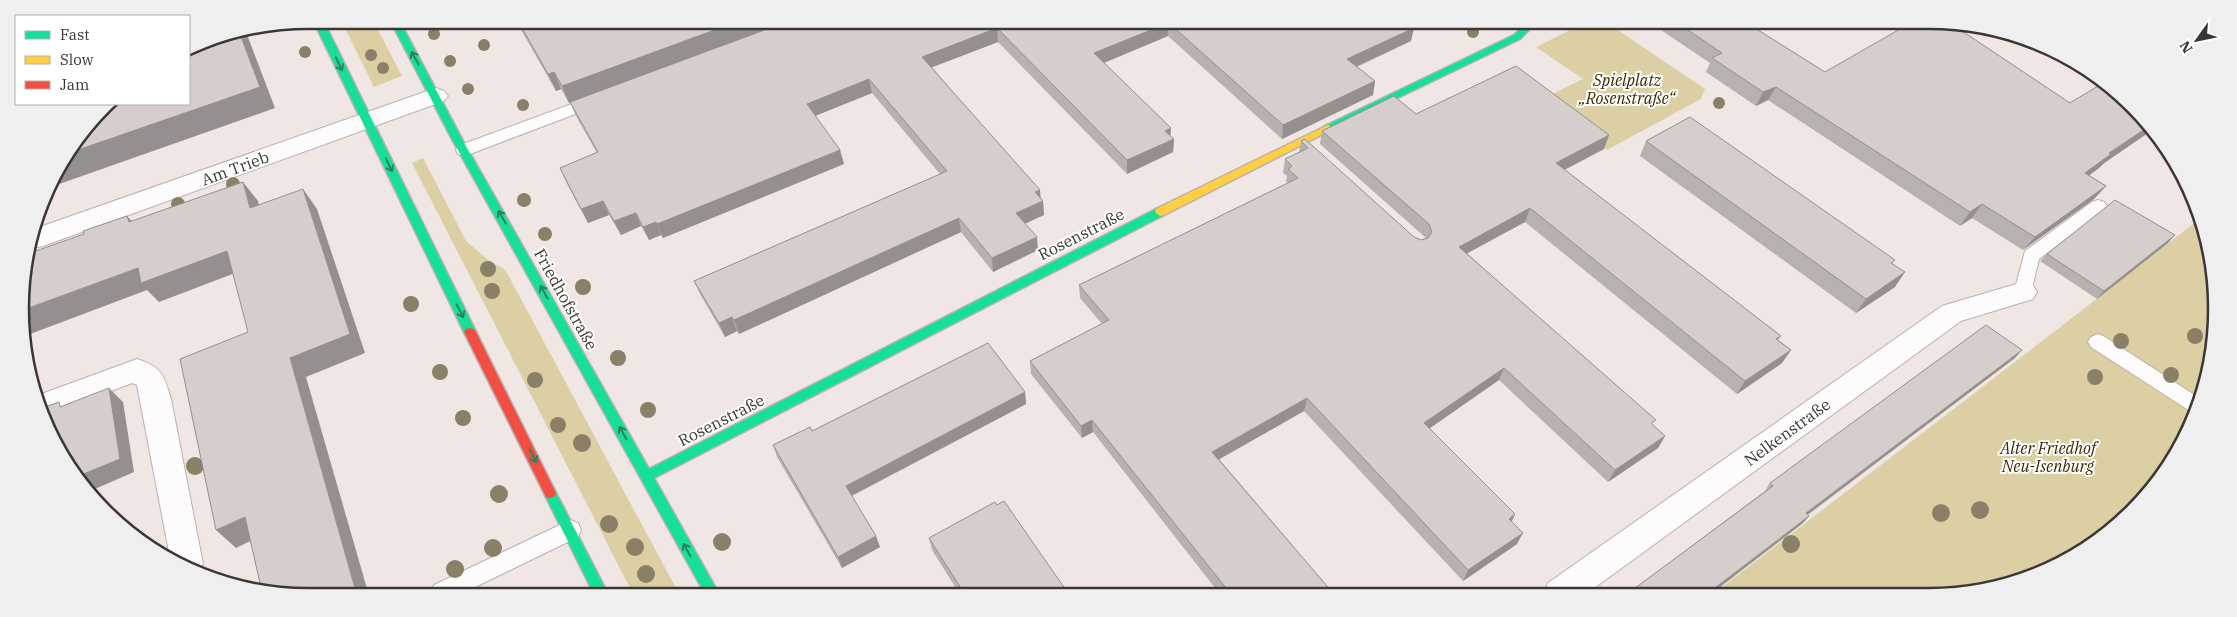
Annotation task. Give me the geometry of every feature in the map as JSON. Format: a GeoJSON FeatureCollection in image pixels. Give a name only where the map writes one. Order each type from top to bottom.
{"type":"FeatureCollection","features":[{"type":"Feature","properties":{"kind":"main road"},"geometry":{"type":"LineString","coordinates":[[322,29],[443,279],[598,588]]}},
{"type":"Feature","properties":{"kind":"main road","name":"Friedhofstraße"},"geometry":{"type":"LineString","coordinates":[[399,29],[464,150],[709,588]]}},
{"type":"Feature","properties":{"kind":"main road","name":"Rosenstraße"},"geometry":{"type":"LineString","coordinates":[[647,476],[1204,188],[1509,41],[1526,29]]}},
{"type":"Feature","properties":{"kind":"street","name":"Am Trieb"},"geometry":{"type":"LineString","coordinates":[[38,238],[436,96]]}},
{"type":"Feature","properties":{"kind":"street","name":"Nelkenstraße"},"geometry":{"type":"LineString","coordinates":[[1568,588],[1952,313],[2023,292]]}},
{"type":"Feature","properties":{"kind":"street"},"geometry":{"type":"LineString","coordinates":[[46,404],[137,370],[150,378],[156,398],[186,560]]}},
{"type":"Feature","properties":{"kind":"lane"},"geometry":{"type":"LineString","coordinates":[[464,150],[607,96]]}},
{"type":"Feature","properties":{"kind":"lane"},"geometry":{"type":"LineString","coordinates":[[1302,140],[1316,152]]}},
{"type":"Feature","properties":{"kind":"lane"},"geometry":{"type":"LineString","coordinates":[[2023,292],[2031,256],[2098,206]]}},
{"type":"Feature","properties":{"kind":"lane"},"geometry":{"type":"LineString","coordinates":[[2098,342],[2191,403]]}},
{"type":"Feature","properties":{"kind":"lane"},"geometry":{"type":"LineString","coordinates":[[450,588],[570,530]]}},
{"type":"Feature","properties":{"kind":"green space"},"geometry":{"type":"Polygon","coordinates":[[[345,29],[378,29],[402,76],[374,87],[345,29]]]}},
{"type":"Feature","properties":{"kind":"green space","name":"Spielplatz „Rosenstraße“"},"geometry":{"type":"Polygon","coordinates":[[[1572,29],[1616,29],[1705,89],[1701,99],[1607,150],[1540,100],[1583,79],[1536,47],[1572,29]]]}},
{"type":"Feature","properties":{"kind":"green space"},"geometry":{"type":"Polygon","coordinates":[[[423,158],[466,241],[507,273],[676,588],[630,588],[412,163],[423,158]]]}},
{"type":"Feature","properties":{"kind":"green space","name":"Alter Friedhof Neu-Isenburg"},"geometry":{"type":"Polygon","coordinates":[[[2194,223],[2203,254],[2208,290],[2208,327],[2199,381],[2187,416],[2161,464],[2139,493],[2099,530],[2068,551],[2036,567],[2001,579],[1965,586],[1947,588],[1721,588],[2194,223]]]}},
{"type":"Feature","properties":{"kind":"building"},"geometry":{"type":"Polygon","coordinates":[[[523,29],[717,29],[562,86],[554,72],[548,74],[523,29]]]}},
{"type":"Feature","properties":{"kind":"building"},"geometry":{"type":"Polygon","coordinates":[[[767,29],[994,29],[922,57],[1040,190],[1035,192],[1043,201],[1016,213],[1037,237],[992,258],[959,218],[734,320],[732,317],[719,323],[694,281],[947,171],[869,79],[807,104],[840,150],[657,224],[656,222],[643,227],[636,213],[614,221],[603,201],[581,209],[560,168],[598,152],[570,102],[767,29]]]}},
{"type":"Feature","properties":{"kind":"building"},"geometry":{"type":"Polygon","coordinates":[[[998,29],[1153,29],[1094,53],[1171,128],[1165,131],[1174,139],[1127,160],[998,29]]]}},
{"type":"Feature","properties":{"kind":"building"},"geometry":{"type":"Polygon","coordinates":[[[1176,29],[1412,29],[1347,59],[1375,81],[1283,125],[1176,29]]]}},
{"type":"Feature","properties":{"kind":"building"},"geometry":{"type":"Polygon","coordinates":[[[1686,29],[1756,29],[1825,72],[1900,29],[1961,31],[2070,103],[2098,86],[2113,98],[2144,130],[2109,153],[2111,154],[2085,173],[2106,186],[2035,237],[1982,204],[1970,212],[1776,87],[1763,92],[1712,58],[1722,53],[1686,29]]]}},
{"type":"Feature","properties":{"kind":"building"},"geometry":{"type":"Polygon","coordinates":[[[241,37],[260,87],[78,150],[98,124],[117,105],[190,105],[190,56],[201,50],[241,37]]]}},
{"type":"Feature","properties":{"kind":"building"},"geometry":{"type":"Polygon","coordinates":[[[1516,66],[1609,135],[1556,163],[1781,336],[1776,339],[1791,350],[1745,381],[1530,208],[1459,247],[1656,420],[1651,423],[1665,436],[1615,470],[1504,368],[1424,423],[1515,514],[1509,519],[1523,533],[1468,570],[1307,398],[1212,452],[1329,588],[1226,588],[1092,420],[1081,426],[1030,361],[1109,320],[1079,285],[1298,178],[1288,169],[1292,166],[1285,159],[1308,148],[1301,141],[1305,139],[1414,237],[1421,240],[1428,238],[1432,232],[1429,224],[1322,131],[1394,96],[1416,114],[1516,66]]]}},
{"type":"Feature","properties":{"kind":"building"},"geometry":{"type":"Polygon","coordinates":[[[1690,117],[1895,260],[1891,263],[1905,272],[1866,299],[1646,141],[1690,117]]]}},
{"type":"Feature","properties":{"kind":"building"},"geometry":{"type":"Polygon","coordinates":[[[243,182],[250,208],[303,189],[350,334],[290,358],[355,588],[290,588],[260,584],[245,517],[216,530],[180,359],[248,332],[227,251],[141,283],[138,268],[29,308],[29,290],[35,251],[84,234],[83,231],[127,216],[129,222],[243,182]]]}},
{"type":"Feature","properties":{"kind":"building"},"geometry":{"type":"Polygon","coordinates":[[[2115,200],[2175,235],[2104,291],[2047,254],[2115,200]]]}},
{"type":"Feature","properties":{"kind":"building"},"geometry":{"type":"Polygon","coordinates":[[[1986,325],[2022,350],[1806,513],[1809,516],[1715,588],[1635,588],[1773,486],[1770,483],[1986,325]]]}},
{"type":"Feature","properties":{"kind":"building"},"geometry":{"type":"Polygon","coordinates":[[[988,343],[1025,392],[846,486],[876,536],[838,557],[773,445],[810,427],[812,431],[988,343]]]}},
{"type":"Feature","properties":{"kind":"building"},"geometry":{"type":"Polygon","coordinates":[[[109,388],[120,459],[83,474],[66,448],[47,406],[59,402],[60,407],[109,388]]]}},
{"type":"Feature","properties":{"kind":"building"},"geometry":{"type":"Polygon","coordinates":[[[1004,501],[1065,588],[961,588],[929,538],[995,502],[997,505],[1004,501]]]}},
{"type":"Feature","properties":{"kind":"traffic: fast"},"geometry":{"type":"LineString","coordinates":[[322,29],[470,332]]}},
{"type":"Feature","properties":{"kind":"traffic: fast"},"geometry":{"type":"LineString","coordinates":[[399,29],[458,141],[709,588]]}},
{"type":"Feature","properties":{"kind":"traffic: fast"},"geometry":{"type":"LineString","coordinates":[[1328,128],[1517,37],[1525,29]]}},
{"type":"Feature","properties":{"kind":"traffic: fast"},"geometry":{"type":"LineString","coordinates":[[647,476],[1160,212]]}},
{"type":"Feature","properties":{"kind":"traffic: fast"},"geometry":{"type":"LineString","coordinates":[[550,493],[598,588]]}},
{"type":"Feature","properties":{"kind":"traffic: slow"},"geometry":{"type":"LineString","coordinates":[[1160,212],[1328,128]]}},
{"type":"Feature","properties":{"kind":"traffic: jam"},"geometry":{"type":"LineString","coordinates":[[470,332],[550,493]]}}]}
